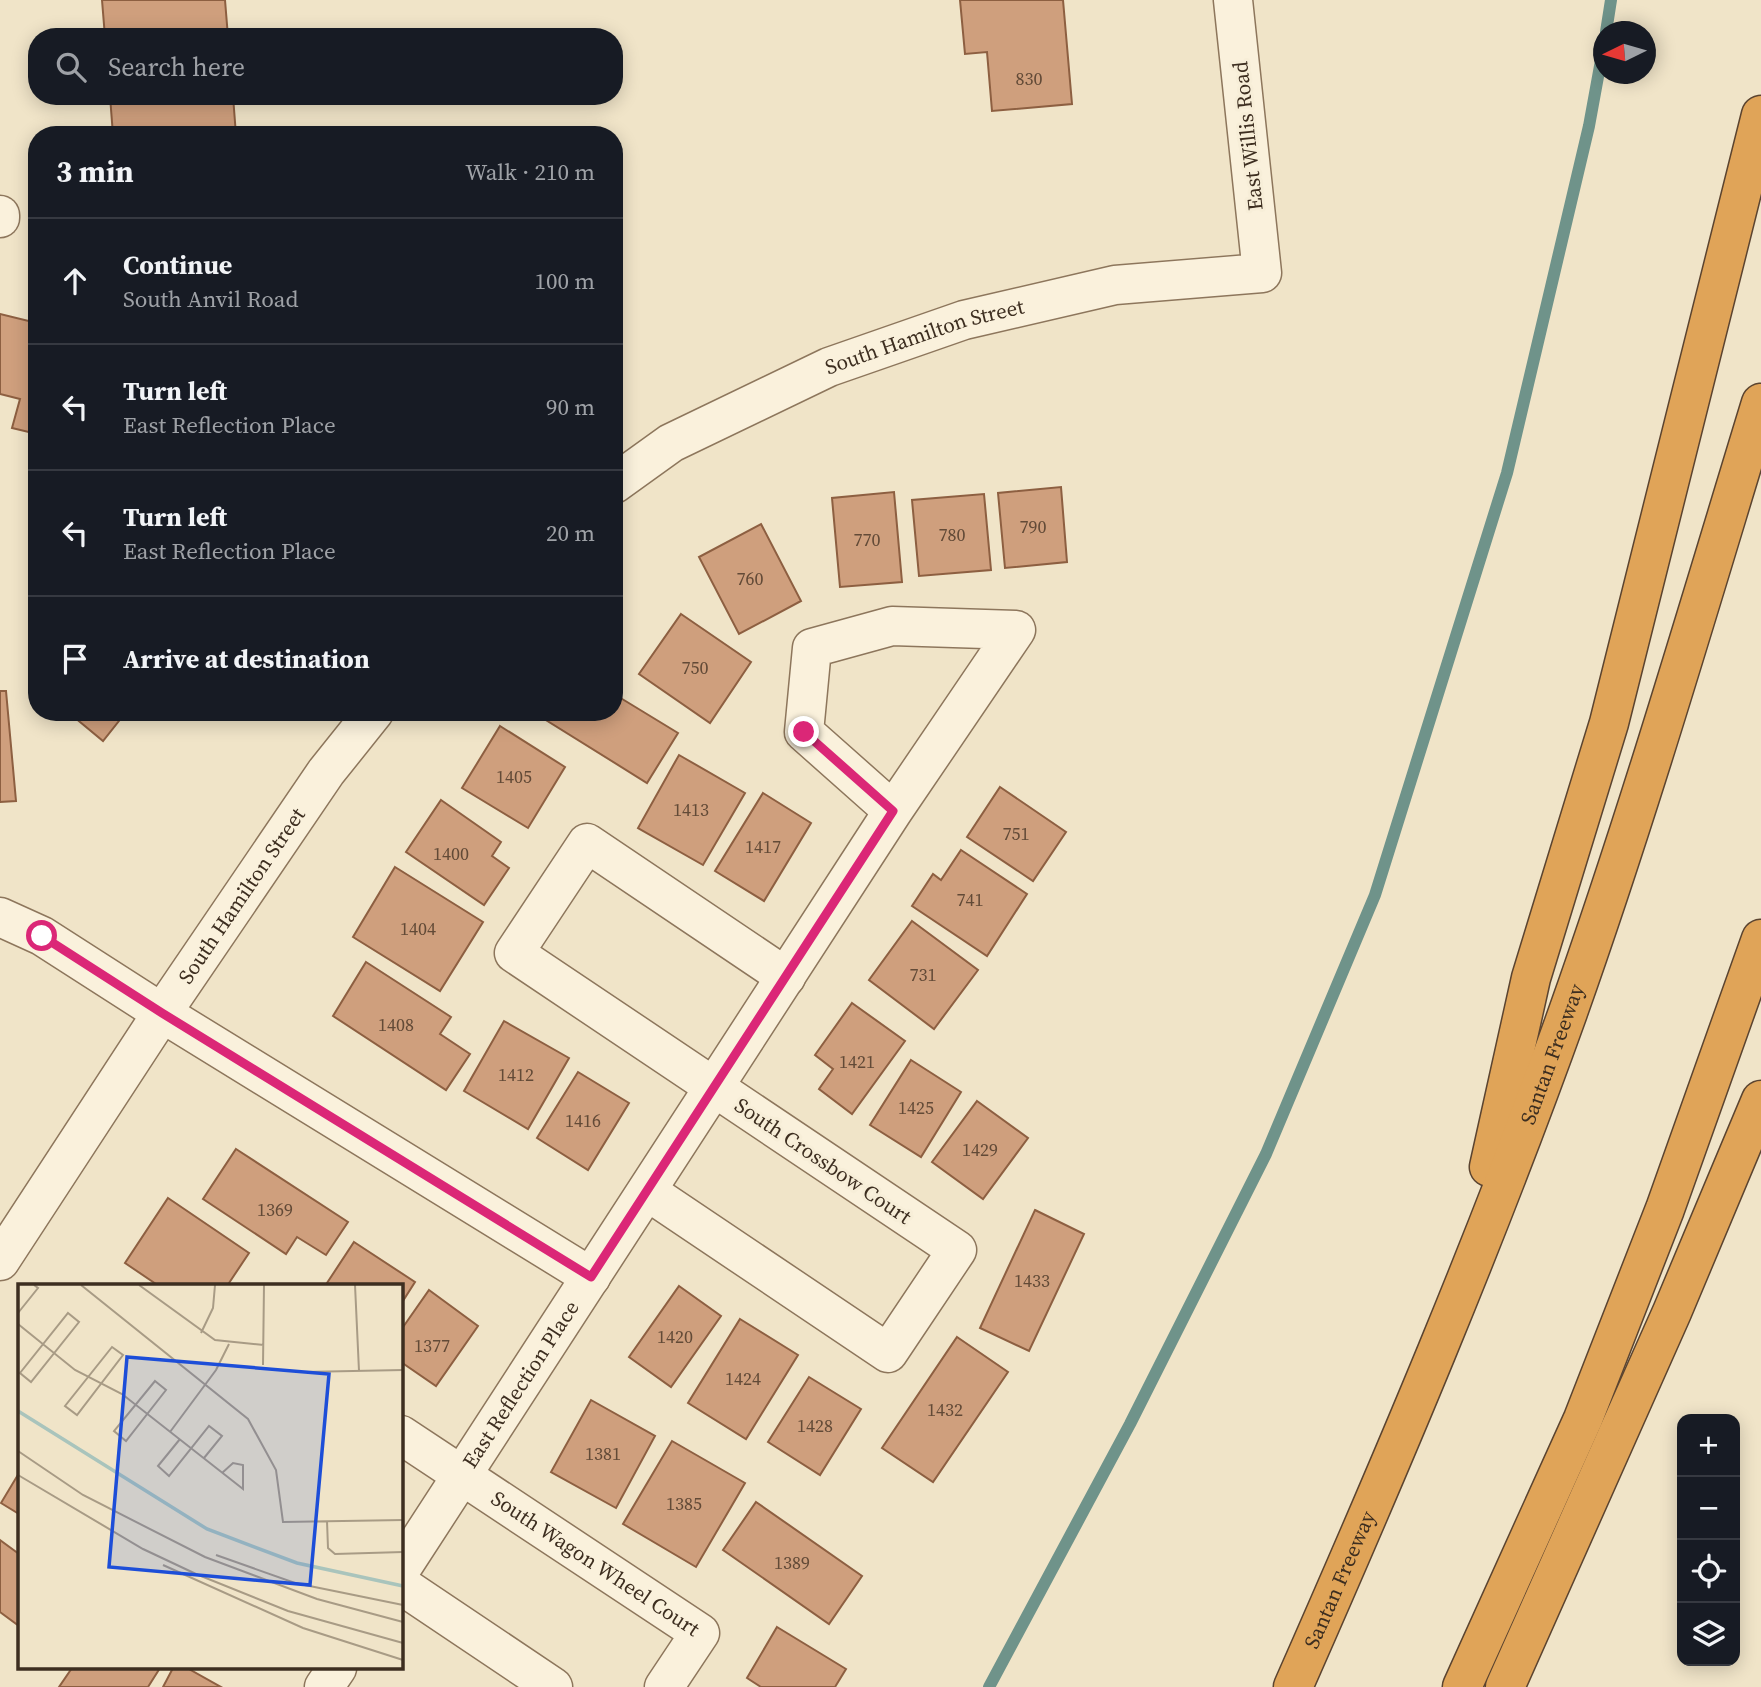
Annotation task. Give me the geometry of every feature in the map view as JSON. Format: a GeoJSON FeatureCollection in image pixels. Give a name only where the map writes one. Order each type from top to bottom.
{"type":"FeatureCollection","features":[{"type":"Feature","properties":{"kind":"highway"},"geometry":{"type":"LineString","coordinates":[[1460,1296],[1531,978],[1609,723],[1761,115]]}},
{"type":"Feature","properties":{"kind":"highway","name":"Santan Freeway"},"geometry":{"type":"LineString","coordinates":[[1293,1687],[1460,1296],[1567,1013],[1609,893],[1761,403]]}},
{"type":"Feature","properties":{"kind":"highway"},"geometry":{"type":"LineString","coordinates":[[1462,1687],[1583,1419],[1665,1209],[1761,939]]}},
{"type":"Feature","properties":{"kind":"highway"},"geometry":{"type":"LineString","coordinates":[[1504,1687],[1672,1312],[1761,1100]]}},
{"type":"Feature","properties":{"kind":"street","name":"East Willis Road"},"geometry":{"type":"LineString","coordinates":[[1233,0],[1262,272]]}},
{"type":"Feature","properties":{"kind":"street","name":"South Hamilton Street"},"geometry":{"type":"LineString","coordinates":[[623,478],[671,443],[817,373],[964,320],[1115,285],[1262,272]]}},
{"type":"Feature","properties":{"kind":"street","name":"East Reflection Place"},"geometry":{"type":"LineString","coordinates":[[402,1567],[893,811],[1016,631],[892,626],[813,648],[804,732],[893,811]]}},
{"type":"Feature","properties":{"kind":"street","name":"South Hamilton Street"},"geometry":{"type":"LineString","coordinates":[[0,1261],[162,1013],[326,772],[367,721]]}},
{"type":"Feature","properties":{"kind":"street","name":"South Crossbow Court"},"geometry":{"type":"LineString","coordinates":[[647,1191],[888,1353],[957,1250],[514,953],[587,843],[786,977]]}},
{"type":"Feature","properties":{"kind":"street"},"geometry":{"type":"LineString","coordinates":[[0,917],[42,936],[591,1277]]}},
{"type":"Feature","properties":{"kind":"street","name":"South Wagon Wheel Court"},"geometry":{"type":"LineString","coordinates":[[402,1436],[700,1633],[664,1687]]}},
{"type":"Feature","properties":{"kind":"street"},"geometry":{"type":"LineString","coordinates":[[402,1587],[553,1687]]}},
{"type":"Feature","properties":{"kind":"street"},"geometry":{"type":"LineString","coordinates":[[324,1687],[336,1670]]}},
{"type":"Feature","properties":{"kind":"building"},"geometry":{"type":"Polygon","coordinates":[[[102,0],[225,0],[227,28],[104,28],[102,0]]]}},
{"type":"Feature","properties":{"kind":"building"},"geometry":{"type":"Polygon","coordinates":[[[960,0],[1063,0],[1072,104],[992,111],[987,52],[965,54],[960,0]]]}},
{"type":"Feature","properties":{"kind":"building"},"geometry":{"type":"Polygon","coordinates":[[[111,105],[234,105],[235,126],[112,126],[111,105]]]}},
{"type":"Feature","properties":{"kind":"building"},"geometry":{"type":"Polygon","coordinates":[[[0,314],[28,321],[28,432],[12,428],[20,399],[0,394],[0,314]]]}},
{"type":"Feature","properties":{"kind":"building"},"geometry":{"type":"Polygon","coordinates":[[[1061,487],[1067,562],[1005,568],[998,493],[1061,487]]]}},
{"type":"Feature","properties":{"kind":"building"},"geometry":{"type":"Polygon","coordinates":[[[894,492],[902,582],[840,587],[832,498],[894,492]]]}},
{"type":"Feature","properties":{"kind":"building"},"geometry":{"type":"Polygon","coordinates":[[[984,494],[991,570],[919,576],[912,500],[984,494]]]}},
{"type":"Feature","properties":{"kind":"building"},"geometry":{"type":"Polygon","coordinates":[[[761,524],[801,601],[739,634],[699,557],[761,524]]]}},
{"type":"Feature","properties":{"kind":"building"},"geometry":{"type":"Polygon","coordinates":[[[681,614],[751,662],[710,723],[639,674],[681,614]]]}},
{"type":"Feature","properties":{"kind":"building"},"geometry":{"type":"Polygon","coordinates":[[[0,691],[6,691],[16,801],[0,802],[0,691]]]}},
{"type":"Feature","properties":{"kind":"building"},"geometry":{"type":"Polygon","coordinates":[[[623,699],[678,733],[647,783],[547,721],[623,721],[623,699]]]}},
{"type":"Feature","properties":{"kind":"building"},"geometry":{"type":"Polygon","coordinates":[[[79,721],[119,721],[103,741],[79,721]]]}},
{"type":"Feature","properties":{"kind":"building"},"geometry":{"type":"Polygon","coordinates":[[[500,726],[565,767],[528,828],[462,788],[500,726]]]}},
{"type":"Feature","properties":{"kind":"building"},"geometry":{"type":"Polygon","coordinates":[[[679,755],[745,793],[703,865],[638,828],[679,755]]]}},
{"type":"Feature","properties":{"kind":"building"},"geometry":{"type":"Polygon","coordinates":[[[1000,787],[1066,832],[1033,881],[967,837],[1000,787]]]}},
{"type":"Feature","properties":{"kind":"building"},"geometry":{"type":"Polygon","coordinates":[[[763,793],[811,823],[764,901],[715,871],[763,793]]]}},
{"type":"Feature","properties":{"kind":"building"},"geometry":{"type":"Polygon","coordinates":[[[441,800],[501,842],[492,856],[509,868],[484,905],[406,852],[441,800]]]}},
{"type":"Feature","properties":{"kind":"building"},"geometry":{"type":"Polygon","coordinates":[[[961,850],[1027,894],[987,956],[912,906],[933,874],[941,880],[961,850]]]}},
{"type":"Feature","properties":{"kind":"building"},"geometry":{"type":"Polygon","coordinates":[[[395,867],[483,922],[440,991],[353,937],[395,867]]]}},
{"type":"Feature","properties":{"kind":"building"},"geometry":{"type":"Polygon","coordinates":[[[912,921],[978,970],[934,1029],[869,980],[912,921]]]}},
{"type":"Feature","properties":{"kind":"building"},"geometry":{"type":"Polygon","coordinates":[[[366,962],[451,1017],[440,1034],[470,1054],[446,1090],[333,1016],[366,962]]]}},
{"type":"Feature","properties":{"kind":"building"},"geometry":{"type":"Polygon","coordinates":[[[852,1003],[905,1041],[852,1114],[819,1089],[833,1069],[815,1055],[852,1003]]]}},
{"type":"Feature","properties":{"kind":"building"},"geometry":{"type":"Polygon","coordinates":[[[504,1021],[569,1058],[528,1129],[464,1091],[504,1021]]]}},
{"type":"Feature","properties":{"kind":"building"},"geometry":{"type":"Polygon","coordinates":[[[911,1060],[961,1092],[921,1157],[870,1125],[911,1060]]]}},
{"type":"Feature","properties":{"kind":"building"},"geometry":{"type":"Polygon","coordinates":[[[578,1072],[629,1103],[588,1170],[537,1138],[578,1072]]]}},
{"type":"Feature","properties":{"kind":"building"},"geometry":{"type":"Polygon","coordinates":[[[977,1101],[1028,1138],[983,1199],[932,1162],[977,1101]]]}},
{"type":"Feature","properties":{"kind":"building"},"geometry":{"type":"Polygon","coordinates":[[[236,1149],[348,1222],[326,1255],[297,1237],[286,1254],[203,1199],[236,1149]]]}},
{"type":"Feature","properties":{"kind":"building"},"geometry":{"type":"Polygon","coordinates":[[[168,1198],[249,1253],[228,1284],[156,1284],[125,1263],[168,1198]]]}},
{"type":"Feature","properties":{"kind":"building"},"geometry":{"type":"Polygon","coordinates":[[[1035,1210],[1084,1234],[1029,1351],[980,1328],[1035,1210]]]}},
{"type":"Feature","properties":{"kind":"building"},"geometry":{"type":"Polygon","coordinates":[[[354,1242],[415,1282],[402,1302],[402,1284],[326,1284],[354,1242]]]}},
{"type":"Feature","properties":{"kind":"building"},"geometry":{"type":"Polygon","coordinates":[[[679,1286],[721,1316],[671,1387],[629,1357],[679,1286]]]}},
{"type":"Feature","properties":{"kind":"building"},"geometry":{"type":"Polygon","coordinates":[[[429,1290],[478,1326],[436,1386],[402,1363],[402,1329],[429,1290]]]}},
{"type":"Feature","properties":{"kind":"building"},"geometry":{"type":"Polygon","coordinates":[[[740,1319],[798,1355],[746,1439],[688,1403],[740,1319]]]}},
{"type":"Feature","properties":{"kind":"building"},"geometry":{"type":"Polygon","coordinates":[[[957,1337],[1008,1372],[933,1482],[882,1448],[957,1337]]]}},
{"type":"Feature","properties":{"kind":"building"},"geometry":{"type":"Polygon","coordinates":[[[809,1377],[861,1409],[820,1475],[768,1442],[809,1377]]]}},
{"type":"Feature","properties":{"kind":"building"},"geometry":{"type":"Polygon","coordinates":[[[591,1400],[655,1436],[616,1508],[551,1472],[591,1400]]]}},
{"type":"Feature","properties":{"kind":"building"},"geometry":{"type":"Polygon","coordinates":[[[672,1441],[745,1483],[696,1567],[623,1524],[672,1441]]]}},
{"type":"Feature","properties":{"kind":"building"},"geometry":{"type":"Polygon","coordinates":[[[18,1475],[18,1513],[1,1503],[18,1475]]]}},
{"type":"Feature","properties":{"kind":"building"},"geometry":{"type":"Polygon","coordinates":[[[756,1502],[862,1576],[829,1624],[723,1550],[756,1502]]]}},
{"type":"Feature","properties":{"kind":"building"},"geometry":{"type":"Polygon","coordinates":[[[0,1540],[18,1553],[18,1625],[0,1612],[0,1540]]]}},
{"type":"Feature","properties":{"kind":"building"},"geometry":{"type":"Polygon","coordinates":[[[777,1627],[846,1669],[835,1687],[761,1687],[747,1678],[777,1627]]]}},
{"type":"Feature","properties":{"kind":"building"},"geometry":{"type":"Polygon","coordinates":[[[71,1670],[159,1670],[148,1687],[59,1687],[71,1670]]]}},
{"type":"Feature","properties":{"kind":"building"},"geometry":{"type":"Polygon","coordinates":[[[172,1670],[191,1670],[221,1687],[163,1687],[172,1670]]]}},
{"type":"Feature","properties":{"kind":"waterway"},"geometry":{"type":"LineString","coordinates":[[1608,21],[1611,0]]}},
{"type":"Feature","properties":{"kind":"waterway"},"geometry":{"type":"LineString","coordinates":[[989,1687],[1130,1424],[1266,1154],[1375,895],[1507,473],[1597,84]]}},
{"type":"Feature","properties":{"kind":"route"},"geometry":{"type":"LineString","coordinates":[[42,936],[591,1277],[893,811],[804,732]]}}]}
